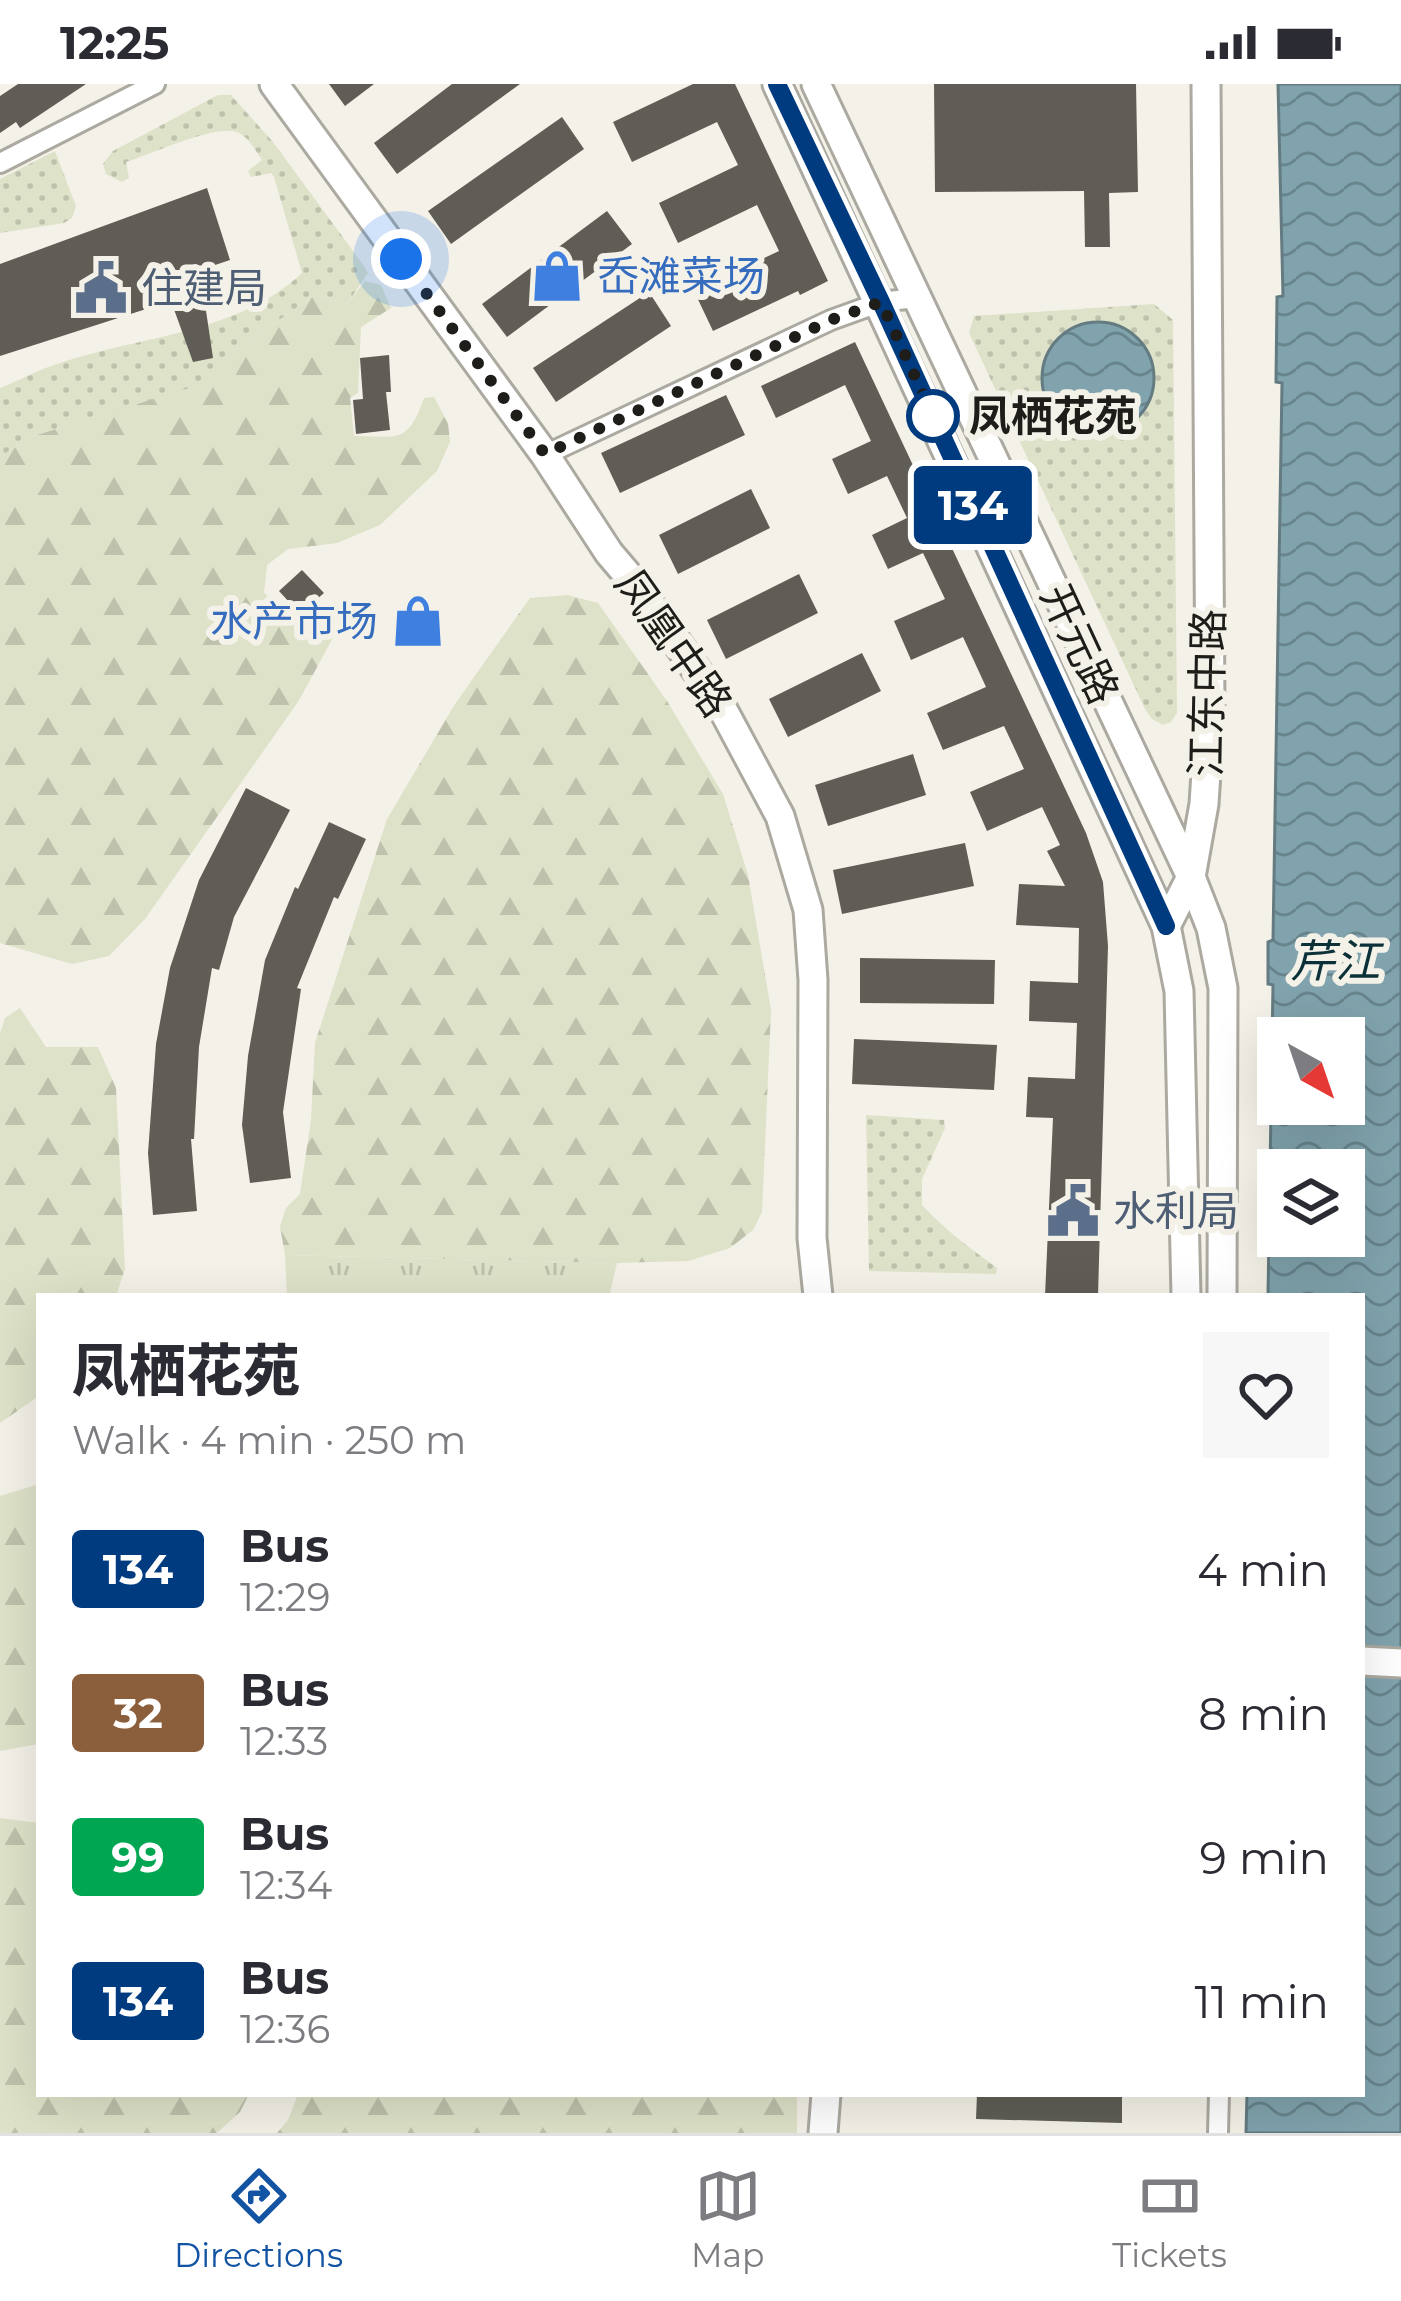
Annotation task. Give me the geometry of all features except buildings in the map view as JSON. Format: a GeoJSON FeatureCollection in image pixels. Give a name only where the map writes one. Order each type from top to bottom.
{"type":"FeatureCollection","features":[{"type":"Feature","properties":{"kind":"main road","name":"凤凰中路"},"geometry":{"type":"LineString","coordinates":[[274,84],[545,454],[609,553],[626,592],[724,734],[764,814],[779,848],[793,902],[813,1030],[812,1238],[818,1293]]}},
{"type":"Feature","properties":{"kind":"main road","name":"开元路"},"geometry":{"type":"LineString","coordinates":[[777,84],[1166,926]]}},
{"type":"Feature","properties":{"kind":"main road","name":"开元路"},"geometry":{"type":"LineString","coordinates":[[816,84],[1191,877]]}},
{"type":"Feature","properties":{"kind":"main road","name":"江东中路"},"geometry":{"type":"LineString","coordinates":[[1191,877],[1204,804],[1210,709],[1206,84]]}},
{"type":"Feature","properties":{"kind":"main road"},"geometry":{"type":"LineString","coordinates":[[1186,1293],[1179,991],[1166,926],[1191,877]]}},
{"type":"Feature","properties":{"kind":"main road"},"geometry":{"type":"LineString","coordinates":[[1191,877],[1211,928],[1223,988],[1222,1293]]}},
{"type":"Feature","properties":{"kind":"main road"},"geometry":{"type":"LineString","coordinates":[[1365,1661],[1401,1663]]}},
{"type":"Feature","properties":{"kind":"main road"},"geometry":{"type":"LineString","coordinates":[[823,2133],[826,2097]]}},
{"type":"Feature","properties":{"kind":"street"},"geometry":{"type":"LineString","coordinates":[[0,163],[154,84]]}},
{"type":"Feature","properties":{"kind":"street"},"geometry":{"type":"LineString","coordinates":[[545,454],[831,320],[881,302],[914,298]]}},
{"type":"Feature","properties":{"kind":"street"},"geometry":{"type":"LineString","coordinates":[[1218,2133],[1219,2097]]}},
{"type":"Feature","properties":{"kind":"green space"},"geometry":{"type":"Polygon","coordinates":[[[218,95],[231,95],[273,142],[368,273],[347,304],[315,295],[234,351],[224,367],[199,385],[27,438],[0,457],[0,388],[60,363],[218,321],[276,293],[302,273],[274,177],[271,173],[251,177],[248,171],[262,160],[237,132],[198,136],[126,162],[129,178],[122,182],[106,174],[103,164],[113,151],[218,95]]]}},
{"type":"Feature","properties":{"kind":"green space"},"geometry":{"type":"Polygon","coordinates":[[[55,151],[76,206],[72,218],[0,233],[0,179],[55,151]]]}},
{"type":"Feature","properties":{"kind":"green space"},"geometry":{"type":"Polygon","coordinates":[[[365,281],[381,285],[391,308],[361,327],[358,393],[350,398],[354,436],[400,435],[412,424],[424,398],[434,397],[448,423],[450,442],[437,471],[380,525],[337,543],[288,549],[267,565],[264,593],[302,619],[328,614],[334,621],[334,636],[298,702],[145,919],[109,956],[72,964],[0,943],[0,457],[27,438],[199,384],[224,367],[234,351],[315,295],[347,304],[365,281]]]}},
{"type":"Feature","properties":{"kind":"green space"},"geometry":{"type":"Polygon","coordinates":[[[1154,304],[1173,320],[1177,713],[1171,722],[1163,725],[1145,709],[969,333],[974,316],[1154,304]],[[1098,322],[1064,336],[1050,352],[1042,387],[1137,418],[1153,387],[1117,326],[1098,322]]]}},
{"type":"Feature","properties":{"kind":"green space"},"geometry":{"type":"Polygon","coordinates":[[[567,595],[598,603],[667,701],[723,794],[748,875],[771,1010],[762,1212],[753,1230],[730,1248],[688,1261],[285,1255],[280,1226],[286,1208],[300,1194],[311,1120],[315,1043],[387,819],[455,704],[530,598],[567,595]]]}},
{"type":"Feature","properties":{"kind":"green space"},"geometry":{"type":"Polygon","coordinates":[[[20,1008],[46,1047],[98,1047],[116,1088],[125,1269],[117,1293],[36,1293],[36,1398],[0,1423],[0,1033],[5,1018],[20,1008]]]}},
{"type":"Feature","properties":{"kind":"green space"},"geometry":{"type":"Polygon","coordinates":[[[866,1115],[944,1120],[945,1128],[922,1179],[922,1205],[997,1268],[996,1274],[869,1271],[866,1115]]]}},
{"type":"Feature","properties":{"kind":"green space"},"geometry":{"type":"Polygon","coordinates":[[[285,1255],[617,1263],[611,1293],[287,1293],[285,1255]]]}},
{"type":"Feature","properties":{"kind":"green space"},"geometry":{"type":"Polygon","coordinates":[[[36,1485],[36,1745],[0,1751],[0,1496],[36,1485]]]}},
{"type":"Feature","properties":{"kind":"green space"},"geometry":{"type":"Polygon","coordinates":[[[0,1818],[36,1823],[36,2097],[248,2097],[240,2112],[217,2133],[0,2133],[0,1818]]]}},
{"type":"Feature","properties":{"kind":"green space"},"geometry":{"type":"Polygon","coordinates":[[[297,2097],[797,2097],[797,2133],[277,2133],[297,2097]]]}},
{"type":"Feature","properties":{"kind":"water","name":"芹江"},"geometry":{"type":"Polygon","coordinates":[[[1278,84],[1401,84],[1401,2133],[1246,2133],[1247,2097],[1365,2097],[1365,1293],[1268,1293],[1269,1257],[1365,1257],[1365,1149],[1270,1149],[1271,1125],[1365,1125],[1365,1017],[1272,1017],[1268,942],[1273,940],[1282,383],[1276,382],[1277,297],[1283,296],[1278,84]]]}},
{"type":"Feature","properties":{"kind":"water"},"geometry":{"type":"Polygon","coordinates":[[[1098,322],[1119,327],[1137,339],[1149,357],[1154,378],[1149,399],[1137,417],[1119,429],[1098,434],[1077,429],[1059,417],[1047,399],[1042,378],[1047,357],[1059,339],[1077,327],[1098,322]]]}},
{"type":"Feature","properties":{"kind":"bus line","name":"134"},"geometry":{"type":"LineString","coordinates":[[777,84],[1166,926]]}},
{"type":"Feature","properties":{"kind":"place","name":"岙滩菜场"},"geometry":{"type":"Point","coordinates":[557,276]}},
{"type":"Feature","properties":{"kind":"place","name":"住建局"},"geometry":{"type":"Point","coordinates":[101,288]}},
{"type":"Feature","properties":{"kind":"place","name":"凤栖花苑"},"geometry":{"type":"Point","coordinates":[933,416]}},
{"type":"Feature","properties":{"kind":"place","name":"水产市场"},"geometry":{"type":"Point","coordinates":[418,621]}},
{"type":"Feature","properties":{"kind":"place","name":"水利局"},"geometry":{"type":"Point","coordinates":[1073,1211]}},
{"type":"Feature","properties":{"kind":"route"},"geometry":{"type":"LineString","coordinates":[[401,259],[545,454],[831,320],[881,302],[933,416]]}}]}
